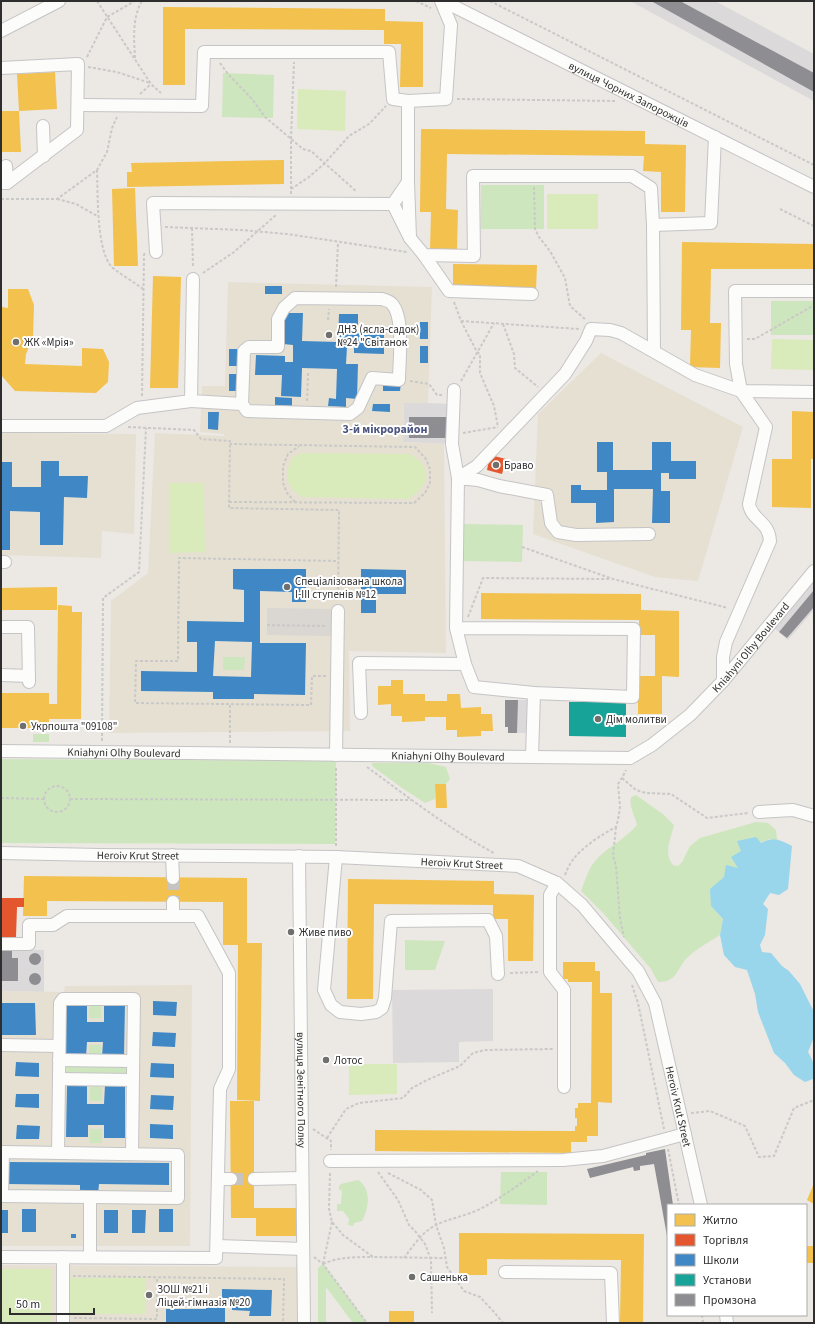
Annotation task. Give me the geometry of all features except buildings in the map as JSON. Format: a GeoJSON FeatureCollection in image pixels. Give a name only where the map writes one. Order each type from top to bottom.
{"type":"FeatureCollection","features":[{"type":"Feature","properties":{"kind":"street"},"geometry":{"type":"LineString","coordinates":[[1,31],[59,1]]}},
{"type":"Feature","properties":{"kind":"street"},"geometry":{"type":"LineString","coordinates":[[78,105],[202,106],[204,52],[389,52],[393,99],[408,101],[446,99],[451,25],[442,1]]}},
{"type":"Feature","properties":{"kind":"street","name":"вулиця Чорних Запорожців"},"geometry":{"type":"LineString","coordinates":[[442,1],[814,187]]}},
{"type":"Feature","properties":{"kind":"street"},"geometry":{"type":"LineString","coordinates":[[1,68],[78,64],[80,67],[77,130],[44,156],[4,183]]}},
{"type":"Feature","properties":{"kind":"street"},"geometry":{"type":"LineString","coordinates":[[408,101],[410,238]]}},
{"type":"Feature","properties":{"kind":"street"},"geometry":{"type":"LineString","coordinates":[[43,126],[44,156]]}},
{"type":"Feature","properties":{"kind":"street"},"geometry":{"type":"LineString","coordinates":[[653,225],[711,223],[715,137]]}},
{"type":"Feature","properties":{"kind":"street"},"geometry":{"type":"LineString","coordinates":[[4,183],[6,166]]}},
{"type":"Feature","properties":{"kind":"street"},"geometry":{"type":"LineString","coordinates":[[424,255],[474,256],[473,176],[632,176],[651,188],[653,225],[654,350]]}},
{"type":"Feature","properties":{"kind":"street"},"geometry":{"type":"LineString","coordinates":[[393,204],[408,182]]}},
{"type":"Feature","properties":{"kind":"street"},"geometry":{"type":"LineString","coordinates":[[156,252],[153,202],[393,204]]}},
{"type":"Feature","properties":{"kind":"street"},"geometry":{"type":"LineString","coordinates":[[393,204],[410,238],[424,255],[449,291],[532,294]]}},
{"type":"Feature","properties":{"kind":"street"},"geometry":{"type":"LineString","coordinates":[[191,401],[193,279]]}},
{"type":"Feature","properties":{"kind":"street"},"geometry":{"type":"LineString","coordinates":[[723,680],[723,657],[726,642],[770,541],[770,533],[766,526],[751,512],[749,504],[766,427],[741,391],[736,364],[735,292],[814,291]]}},
{"type":"Feature","properties":{"kind":"street"},"geometry":{"type":"LineString","coordinates":[[295,298],[335,298],[382,298],[391,303],[397,314],[400,325],[399,380],[372,378],[358,408],[350,414],[247,411],[242,404],[244,351],[249,347],[278,347],[278,319],[284,308],[295,298]]}},
{"type":"Feature","properties":{"kind":"street"},"geometry":{"type":"LineString","coordinates":[[458,478],[476,466],[565,374],[586,341],[591,330],[610,330],[621,333],[654,350],[695,375],[741,391],[814,392]]}},
{"type":"Feature","properties":{"kind":"street"},"geometry":{"type":"LineString","coordinates":[[454,393],[452,444],[458,478],[460,628],[465,664],[474,687],[534,693],[633,697],[634,629],[460,628]]}},
{"type":"Feature","properties":{"kind":"street"},"geometry":{"type":"LineString","coordinates":[[1,426],[106,426],[137,408],[142,407],[191,401],[242,404]]}},
{"type":"Feature","properties":{"kind":"street"},"geometry":{"type":"LineString","coordinates":[[458,478],[478,480],[499,486],[547,495],[551,523],[558,532],[576,535],[648,534]]}},
{"type":"Feature","properties":{"kind":"street","name":"Kniahyni Olhy Boulevard"},"geometry":{"type":"LineString","coordinates":[[1,751],[630,758],[652,745],[690,715],[723,680],[814,572]]}},
{"type":"Feature","properties":{"kind":"street"},"geometry":{"type":"LineString","coordinates":[[336,755],[338,611]]}},
{"type":"Feature","properties":{"kind":"street"},"geometry":{"type":"LineString","coordinates":[[1,627],[28,627],[29,679],[1,675]]}},
{"type":"Feature","properties":{"kind":"street"},"geometry":{"type":"LineString","coordinates":[[361,713],[359,663],[465,664]]}},
{"type":"Feature","properties":{"kind":"street"},"geometry":{"type":"LineString","coordinates":[[532,757],[534,693]]}},
{"type":"Feature","properties":{"kind":"street"},"geometry":{"type":"LineString","coordinates":[[759,812],[793,810],[814,816]]}},
{"type":"Feature","properties":{"kind":"street","name":"Heroiv Krut Street"},"geometry":{"type":"LineString","coordinates":[[1,853],[299,856],[518,866],[557,883],[582,905],[634,967],[655,1003],[701,1204]]}},
{"type":"Feature","properties":{"kind":"street"},"geometry":{"type":"LineString","coordinates":[[172,855],[173,878]]}},
{"type":"Feature","properties":{"kind":"street","name":"вулиця Зенітного Полку"},"geometry":{"type":"LineString","coordinates":[[299,856],[304,1323]]}},
{"type":"Feature","properties":{"kind":"street"},"geometry":{"type":"LineString","coordinates":[[336,857],[324,990],[331,1005],[340,1012],[361,1014],[376,1012],[382,1008],[385,998],[391,921],[488,920],[496,936],[498,974]]}},
{"type":"Feature","properties":{"kind":"street"},"geometry":{"type":"LineString","coordinates":[[557,883],[550,895],[550,972],[564,990],[564,1087]]}},
{"type":"Feature","properties":{"kind":"street"},"geometry":{"type":"LineString","coordinates":[[173,902],[173,916]]}},
{"type":"Feature","properties":{"kind":"street"},"geometry":{"type":"LineString","coordinates":[[1,944],[29,944],[29,925],[53,925],[67,916],[198,916],[229,973],[229,1069],[220,1089],[217,1252]]}},
{"type":"Feature","properties":{"kind":"street"},"geometry":{"type":"LineString","coordinates":[[58,1153],[60,1003],[63,999],[134,999],[132,1154]]}},
{"type":"Feature","properties":{"kind":"street"},"geometry":{"type":"LineString","coordinates":[[1,1045],[59,1046]]}},
{"type":"Feature","properties":{"kind":"street"},"geometry":{"type":"LineString","coordinates":[[59,1060],[133,1061]]}},
{"type":"Feature","properties":{"kind":"street"},"geometry":{"type":"LineString","coordinates":[[59,1079],[133,1080]]}},
{"type":"Feature","properties":{"kind":"street"},"geometry":{"type":"LineString","coordinates":[[330,1161],[556,1160],[603,1156],[685,1134]]}},
{"type":"Feature","properties":{"kind":"street"},"geometry":{"type":"LineString","coordinates":[[3,1152],[58,1153],[178,1155],[178,1198],[2,1196],[3,1152]]}},
{"type":"Feature","properties":{"kind":"street"},"geometry":{"type":"LineString","coordinates":[[254,1178],[302,1178]]}},
{"type":"Feature","properties":{"kind":"street"},"geometry":{"type":"LineString","coordinates":[[218,1179],[231,1179]]}},
{"type":"Feature","properties":{"kind":"street"},"geometry":{"type":"LineString","coordinates":[[90,1197],[90,1257]]}},
{"type":"Feature","properties":{"kind":"street"},"geometry":{"type":"LineString","coordinates":[[1,1257],[90,1257],[303,1249]]}},
{"type":"Feature","properties":{"kind":"street"},"geometry":{"type":"LineString","coordinates":[[63,1257],[63,1320]]}},
{"type":"Feature","properties":{"kind":"street"},"geometry":{"type":"LineString","coordinates":[[505,1272],[611,1273],[613,1323]]}},
{"type":"Feature","properties":{"kind":"path"},"geometry":{"type":"LineString","coordinates":[[97,1],[151,84],[173,106]]}},
{"type":"Feature","properties":{"kind":"path"},"geometry":{"type":"LineString","coordinates":[[135,1],[107,17],[80,67],[117,72],[151,84]]}},
{"type":"Feature","properties":{"kind":"path"},"geometry":{"type":"LineString","coordinates":[[135,60],[135,23],[142,1]]}},
{"type":"Feature","properties":{"kind":"path"},"geometry":{"type":"LineString","coordinates":[[490,1],[814,164]]}},
{"type":"Feature","properties":{"kind":"path"},"geometry":{"type":"LineString","coordinates":[[211,52],[228,74],[252,99],[265,117],[303,149],[311,151],[370,204]]}},
{"type":"Feature","properties":{"kind":"path"},"geometry":{"type":"LineString","coordinates":[[193,279],[234,252],[291,203],[291,139],[295,52]]}},
{"type":"Feature","properties":{"kind":"path"},"geometry":{"type":"LineString","coordinates":[[57,199],[97,170],[107,152],[112,128],[118,116],[151,84]]}},
{"type":"Feature","properties":{"kind":"path"},"geometry":{"type":"LineString","coordinates":[[291,189],[309,177],[325,163],[349,136],[369,124],[393,99]]}},
{"type":"Feature","properties":{"kind":"path"},"geometry":{"type":"LineString","coordinates":[[446,99],[620,101]]}},
{"type":"Feature","properties":{"kind":"path"},"geometry":{"type":"LineString","coordinates":[[97,170],[100,237],[106,257],[111,266],[143,289]]}},
{"type":"Feature","properties":{"kind":"path"},"geometry":{"type":"LineString","coordinates":[[461,321],[591,330],[591,324],[570,306],[565,278],[550,251],[539,237],[535,229],[534,176]]}},
{"type":"Feature","properties":{"kind":"path"},"geometry":{"type":"LineString","coordinates":[[1,200],[57,199],[76,204],[99,217]]}},
{"type":"Feature","properties":{"kind":"path"},"geometry":{"type":"LineString","coordinates":[[780,209],[814,226]]}},
{"type":"Feature","properties":{"kind":"path"},"geometry":{"type":"LineString","coordinates":[[155,227],[257,231],[424,255]]}},
{"type":"Feature","properties":{"kind":"path"},"geometry":{"type":"LineString","coordinates":[[192,228],[193,279]]}},
{"type":"Feature","properties":{"kind":"path"},"geometry":{"type":"LineString","coordinates":[[335,298],[338,242]]}},
{"type":"Feature","properties":{"kind":"path"},"geometry":{"type":"LineString","coordinates":[[142,407],[144,255]]}},
{"type":"Feature","properties":{"kind":"path"},"geometry":{"type":"LineString","coordinates":[[449,291],[461,321],[477,352],[480,354],[480,373],[494,406],[498,427]]}},
{"type":"Feature","properties":{"kind":"path"},"geometry":{"type":"LineString","coordinates":[[736,340],[755,339],[814,305]]}},
{"type":"Feature","properties":{"kind":"path"},"geometry":{"type":"LineString","coordinates":[[399,380],[429,384],[437,395],[454,393],[494,323]]}},
{"type":"Feature","properties":{"kind":"path"},"geometry":{"type":"LineString","coordinates":[[503,324],[514,354],[515,368],[546,394]]}},
{"type":"Feature","properties":{"kind":"path"},"geometry":{"type":"LineString","coordinates":[[307,413],[308,373]]}},
{"type":"Feature","properties":{"kind":"path"},"geometry":{"type":"LineString","coordinates":[[452,436],[518,423]]}},
{"type":"Feature","properties":{"kind":"path"},"geometry":{"type":"LineString","coordinates":[[126,427],[194,430],[201,439],[230,441],[229,508],[339,510],[338,611]]}},
{"type":"Feature","properties":{"kind":"path"},"geometry":{"type":"LineString","coordinates":[[102,752],[103,598],[139,572],[146,428]]}},
{"type":"Feature","properties":{"kind":"path"},"geometry":{"type":"LineString","coordinates":[[229,502],[414,503],[425,492],[430,483],[430,469],[426,459],[415,447],[230,444]]}},
{"type":"Feature","properties":{"kind":"path"},"geometry":{"type":"LineString","coordinates":[[295,502],[287,493],[283,483],[283,466],[288,454],[299,445]]}},
{"type":"Feature","properties":{"kind":"path"},"geometry":{"type":"LineString","coordinates":[[522,548],[613,579],[739,611]]}},
{"type":"Feature","properties":{"kind":"path"},"geometry":{"type":"LineString","coordinates":[[337,676],[312,676],[311,705],[135,703],[136,661],[178,661],[179,558],[338,561]]}},
{"type":"Feature","properties":{"kind":"path"},"geometry":{"type":"LineString","coordinates":[[460,628],[483,578],[613,579]]}},
{"type":"Feature","properties":{"kind":"path"},"geometry":{"type":"LineString","coordinates":[[267,625],[338,626]]}},
{"type":"Feature","properties":{"kind":"path"},"geometry":{"type":"LineString","coordinates":[[230,704],[230,754]]}},
{"type":"Feature","properties":{"kind":"path"},"geometry":{"type":"LineString","coordinates":[[336,755],[336,857]]}},
{"type":"Feature","properties":{"kind":"path"},"geometry":{"type":"LineString","coordinates":[[352,755],[411,800],[478,844],[498,855]]}},
{"type":"Feature","properties":{"kind":"path"},"geometry":{"type":"LineString","coordinates":[[625,941],[620,919],[616,866],[613,856],[620,807],[618,784],[630,758]]}},
{"type":"Feature","properties":{"kind":"path"},"geometry":{"type":"LineString","coordinates":[[622,778],[636,790],[646,793],[671,794],[707,818],[759,812]]}},
{"type":"Feature","properties":{"kind":"path"},"geometry":{"type":"LineString","coordinates":[[58,786],[69,792],[70,799],[69,805],[66,808],[59,812],[54,812],[47,808],[44,798],[46,791],[50,788],[58,786]]}},
{"type":"Feature","properties":{"kind":"path"},"geometry":{"type":"LineString","coordinates":[[1,798],[44,798]]}},
{"type":"Feature","properties":{"kind":"path"},"geometry":{"type":"LineString","coordinates":[[70,799],[411,800]]}},
{"type":"Feature","properties":{"kind":"path"},"geometry":{"type":"LineString","coordinates":[[557,883],[565,875],[572,861],[593,840],[616,827]]}},
{"type":"Feature","properties":{"kind":"path"},"geometry":{"type":"LineString","coordinates":[[498,974],[550,972]]}},
{"type":"Feature","properties":{"kind":"path"},"geometry":{"type":"LineString","coordinates":[[631,984],[638,1003],[679,1204]]}},
{"type":"Feature","properties":{"kind":"path"},"geometry":{"type":"LineString","coordinates":[[327,1138],[346,1109],[359,1104],[403,1098],[412,1088],[460,1066],[473,1053],[485,1050],[564,1049]]}},
{"type":"Feature","properties":{"kind":"path"},"geometry":{"type":"LineString","coordinates":[[680,1114],[710,1111],[744,1126],[760,1157],[774,1156],[794,1108],[814,1100]]}},
{"type":"Feature","properties":{"kind":"path"},"geometry":{"type":"LineString","coordinates":[[302,1122],[331,1140],[329,1209],[332,1222],[323,1264]]}},
{"type":"Feature","properties":{"kind":"path"},"geometry":{"type":"LineString","coordinates":[[404,1258],[420,1237],[436,1224],[467,1215],[482,1208],[556,1160]]}},
{"type":"Feature","properties":{"kind":"path"},"geometry":{"type":"LineString","coordinates":[[362,1161],[374,1167],[398,1200],[409,1226],[425,1244],[430,1258],[432,1313]]}},
{"type":"Feature","properties":{"kind":"path"},"geometry":{"type":"LineString","coordinates":[[388,1173],[421,1190],[432,1200],[436,1224],[444,1248],[447,1267],[464,1291],[480,1296],[503,1323]]}},
{"type":"Feature","properties":{"kind":"path"},"geometry":{"type":"LineString","coordinates":[[332,1222],[343,1235],[373,1257]]}},
{"type":"Feature","properties":{"kind":"path"},"geometry":{"type":"LineString","coordinates":[[303,1249],[323,1264],[367,1323]]}},
{"type":"Feature","properties":{"kind":"path"},"geometry":{"type":"LineString","coordinates":[[323,1264],[331,1260],[373,1257],[445,1258]]}},
{"type":"Feature","properties":{"kind":"path"},"geometry":{"type":"LineString","coordinates":[[63,1275],[284,1279],[283,1323]]}},
{"type":"Feature","properties":{"kind":"path"},"geometry":{"type":"LineString","coordinates":[[63,1320],[157,1319],[157,1277]]}},
{"type":"Feature","properties":{"kind":"shaded area"},"geometry":{"type":"Polygon","coordinates":[[[630,1],[715,1],[814,54],[814,101],[630,1]]]}},
{"type":"Feature","properties":{"kind":"shaded area","name":"Спеціалізована школа І-ІІІ ступенів №12"},"geometry":{"type":"Polygon","coordinates":[[[228,282],[432,287],[428,403],[404,403],[403,442],[444,444],[446,653],[349,651],[350,731],[109,733],[111,601],[148,573],[155,433],[224,436],[224,434],[200,432],[202,386],[225,386],[228,282]]]}},
{"type":"Feature","properties":{"kind":"shaded area"},"geometry":{"type":"Polygon","coordinates":[[[601,353],[743,427],[698,581],[655,577],[533,534],[538,414],[601,353]]]}},
{"type":"Feature","properties":{"kind":"shaded area"},"geometry":{"type":"Polygon","coordinates":[[[404,402],[451,404],[449,444],[403,442],[404,402]]]}},
{"type":"Feature","properties":{"kind":"shaded area"},"geometry":{"type":"Polygon","coordinates":[[[1,433],[136,434],[134,534],[102,531],[101,558],[1,555],[1,433]]]}},
{"type":"Feature","properties":{"kind":"shaded area"},"geometry":{"type":"Polygon","coordinates":[[[814,578],[814,610],[788,640],[773,627],[814,578]]]}},
{"type":"Feature","properties":{"kind":"shaded area"},"geometry":{"type":"Polygon","coordinates":[[[267,608],[332,609],[331,636],[267,635],[267,608]]]}},
{"type":"Feature","properties":{"kind":"shaded area"},"geometry":{"type":"Polygon","coordinates":[[[505,700],[528,700],[528,733],[508,733],[508,727],[505,727],[505,700]]]}},
{"type":"Feature","properties":{"kind":"shaded area"},"geometry":{"type":"Polygon","coordinates":[[[1,949],[44,950],[44,992],[1,991],[1,949]]]}},
{"type":"Feature","properties":{"kind":"shaded area"},"geometry":{"type":"Polygon","coordinates":[[[192,985],[190,1246],[1,1246],[1,991],[64,992],[65,986],[192,985]]]}},
{"type":"Feature","properties":{"kind":"shaded area"},"geometry":{"type":"Polygon","coordinates":[[[493,989],[493,1041],[459,1042],[459,1062],[393,1063],[392,990],[493,989]]]}},
{"type":"Feature","properties":{"kind":"shaded area","name":"ЗОШ №21 і Ліцей-гімназія №20"},"geometry":{"type":"Polygon","coordinates":[[[1,1265],[297,1267],[298,1323],[1,1323],[1,1265]]]}},
{"type":"Feature","properties":{"kind":"green space"},"geometry":{"type":"Polygon","coordinates":[[[223,73],[274,75],[273,118],[222,117],[223,73]]]}},
{"type":"Feature","properties":{"kind":"green space"},"geometry":{"type":"Polygon","coordinates":[[[298,89],[346,91],[345,131],[297,129],[298,89]]]}},
{"type":"Feature","properties":{"kind":"green space"},"geometry":{"type":"Polygon","coordinates":[[[481,185],[544,185],[544,229],[481,229],[481,185]]]}},
{"type":"Feature","properties":{"kind":"green space"},"geometry":{"type":"Polygon","coordinates":[[[547,194],[598,194],[598,229],[547,229],[547,194]]]}},
{"type":"Feature","properties":{"kind":"green space"},"geometry":{"type":"Polygon","coordinates":[[[771,301],[814,301],[814,335],[771,335],[771,301]]]}},
{"type":"Feature","properties":{"kind":"green space"},"geometry":{"type":"Polygon","coordinates":[[[772,339],[814,340],[814,370],[771,369],[772,339]]]}},
{"type":"Feature","properties":{"kind":"green space"},"geometry":{"type":"Polygon","coordinates":[[[302,453],[410,454],[420,461],[426,470],[425,482],[418,492],[408,499],[302,497],[289,484],[287,475],[292,458],[302,453]]]}},
{"type":"Feature","properties":{"kind":"green space"},"geometry":{"type":"Polygon","coordinates":[[[170,483],[204,483],[205,552],[170,553],[170,483]]]}},
{"type":"Feature","properties":{"kind":"green space"},"geometry":{"type":"Polygon","coordinates":[[[464,524],[523,525],[522,562],[463,561],[464,524]]]}},
{"type":"Feature","properties":{"kind":"green space"},"geometry":{"type":"Polygon","coordinates":[[[223,657],[245,657],[244,670],[223,670],[223,657]]]}},
{"type":"Feature","properties":{"kind":"green space"},"geometry":{"type":"Polygon","coordinates":[[[33,734],[49,734],[49,742],[33,742],[33,734]]]}},
{"type":"Feature","properties":{"kind":"green space"},"geometry":{"type":"Polygon","coordinates":[[[1,759],[336,761],[335,844],[1,843],[1,759]]]}},
{"type":"Feature","properties":{"kind":"green space"},"geometry":{"type":"Polygon","coordinates":[[[372,763],[429,763],[446,767],[450,779],[446,784],[435,784],[435,799],[425,803],[372,766],[372,763]]]}},
{"type":"Feature","properties":{"kind":"green space"},"geometry":{"type":"Polygon","coordinates":[[[636,795],[664,815],[674,825],[668,851],[670,861],[673,865],[678,866],[682,862],[690,846],[700,838],[756,822],[768,823],[776,830],[777,840],[769,839],[741,851],[739,868],[724,877],[711,906],[723,919],[720,935],[687,958],[673,977],[669,980],[658,982],[651,969],[604,914],[581,891],[589,870],[597,859],[632,831],[637,825],[631,808],[631,797],[636,795]]]}},
{"type":"Feature","properties":{"kind":"green space"},"geometry":{"type":"Polygon","coordinates":[[[405,940],[445,941],[435,970],[405,970],[405,940]]]}},
{"type":"Feature","properties":{"kind":"green space"},"geometry":{"type":"Polygon","coordinates":[[[89,1003],[101,1004],[101,1018],[89,1018],[89,1003]]]}},
{"type":"Feature","properties":{"kind":"green space"},"geometry":{"type":"Polygon","coordinates":[[[89,1045],[101,1045],[101,1058],[89,1057],[89,1045]]]}},
{"type":"Feature","properties":{"kind":"green space"},"geometry":{"type":"Polygon","coordinates":[[[349,1064],[397,1064],[397,1094],[349,1095],[349,1064]]]}},
{"type":"Feature","properties":{"kind":"green space"},"geometry":{"type":"Polygon","coordinates":[[[65,1066],[127,1067],[127,1076],[65,1075],[65,1066]]]}},
{"type":"Feature","properties":{"kind":"green space"},"geometry":{"type":"Polygon","coordinates":[[[90,1087],[102,1087],[102,1101],[90,1101],[90,1087]]]}},
{"type":"Feature","properties":{"kind":"green space"},"geometry":{"type":"Polygon","coordinates":[[[90,1129],[102,1129],[102,1143],[90,1143],[90,1129]]]}},
{"type":"Feature","properties":{"kind":"green space"},"geometry":{"type":"Polygon","coordinates":[[[501,1172],[547,1172],[547,1205],[500,1204],[501,1172]]]}},
{"type":"Feature","properties":{"kind":"green space"},"geometry":{"type":"Polygon","coordinates":[[[358,1180],[366,1188],[368,1205],[362,1221],[354,1223],[353,1226],[348,1225],[349,1219],[343,1211],[337,1211],[337,1204],[341,1204],[342,1191],[339,1189],[339,1186],[341,1184],[358,1180]]]}},
{"type":"Feature","properties":{"kind":"green space"},"geometry":{"type":"Polygon","coordinates":[[[323,1264],[367,1323],[353,1323],[326,1287],[326,1323],[318,1323],[318,1268],[323,1264]]]}},
{"type":"Feature","properties":{"kind":"green space"},"geometry":{"type":"Polygon","coordinates":[[[1,1269],[52,1269],[52,1323],[1,1323],[1,1269]]]}},
{"type":"Feature","properties":{"kind":"green space"},"geometry":{"type":"Polygon","coordinates":[[[69,1278],[145,1278],[145,1314],[69,1314],[69,1278]]]}},
{"type":"Feature","properties":{"kind":"water"},"geometry":{"type":"Polygon","coordinates":[[[756,837],[761,843],[773,839],[792,846],[788,889],[779,895],[770,893],[763,904],[768,909],[765,935],[760,945],[762,952],[771,953],[800,984],[814,1012],[814,1037],[808,1052],[814,1065],[813,1079],[805,1082],[794,1075],[785,1063],[774,1053],[758,1012],[755,994],[747,970],[735,967],[724,955],[720,935],[723,919],[711,906],[710,889],[724,877],[726,865],[738,868],[731,857],[741,851],[737,841],[756,837]]]}},
{"type":"Feature","properties":{"kind":"tunnel"},"geometry":{"type":"LineString","coordinates":[[173,878],[173,902]]}},
{"type":"Feature","properties":{"kind":"tunnel"},"geometry":{"type":"LineString","coordinates":[[231,1179],[254,1179]]}},
{"type":"Feature","properties":{"kind":"place","name":"ДНЗ (ясла-садок) №24 \"Світанок"},"geometry":{"type":"Point","coordinates":[329,335]}},
{"type":"Feature","properties":{"kind":"place","name":"ЖК «Мрія»"},"geometry":{"type":"Point","coordinates":[16,342]}},
{"type":"Feature","properties":{"kind":"place","name":"Браво"},"geometry":{"type":"Point","coordinates":[496,465]}},
{"type":"Feature","properties":{"kind":"place","name":"Спеціалізована школа І-ІІІ ступенів №12"},"geometry":{"type":"Point","coordinates":[287,587]}},
{"type":"Feature","properties":{"kind":"place","name":"Дім молитви"},"geometry":{"type":"Point","coordinates":[598,719]}},
{"type":"Feature","properties":{"kind":"place","name":"Укрпошта \"09108\""},"geometry":{"type":"Point","coordinates":[23,726]}},
{"type":"Feature","properties":{"kind":"place","name":"Живе пиво"},"geometry":{"type":"Point","coordinates":[291,932]}},
{"type":"Feature","properties":{"kind":"place","name":"Лотос"},"geometry":{"type":"Point","coordinates":[326,1060]}},
{"type":"Feature","properties":{"kind":"place","name":"Сашенька"},"geometry":{"type":"Point","coordinates":[412,1277]}},
{"type":"Feature","properties":{"kind":"place","name":"ЗОШ №21 і Ліцей-гімназія №20"},"geometry":{"type":"Point","coordinates":[149,1295]}},
{"type":"Feature","properties":{"kind":"district","name":"3-й мікрорайон"},"geometry":{"type":"Point","coordinates":[385,429]}}]}
